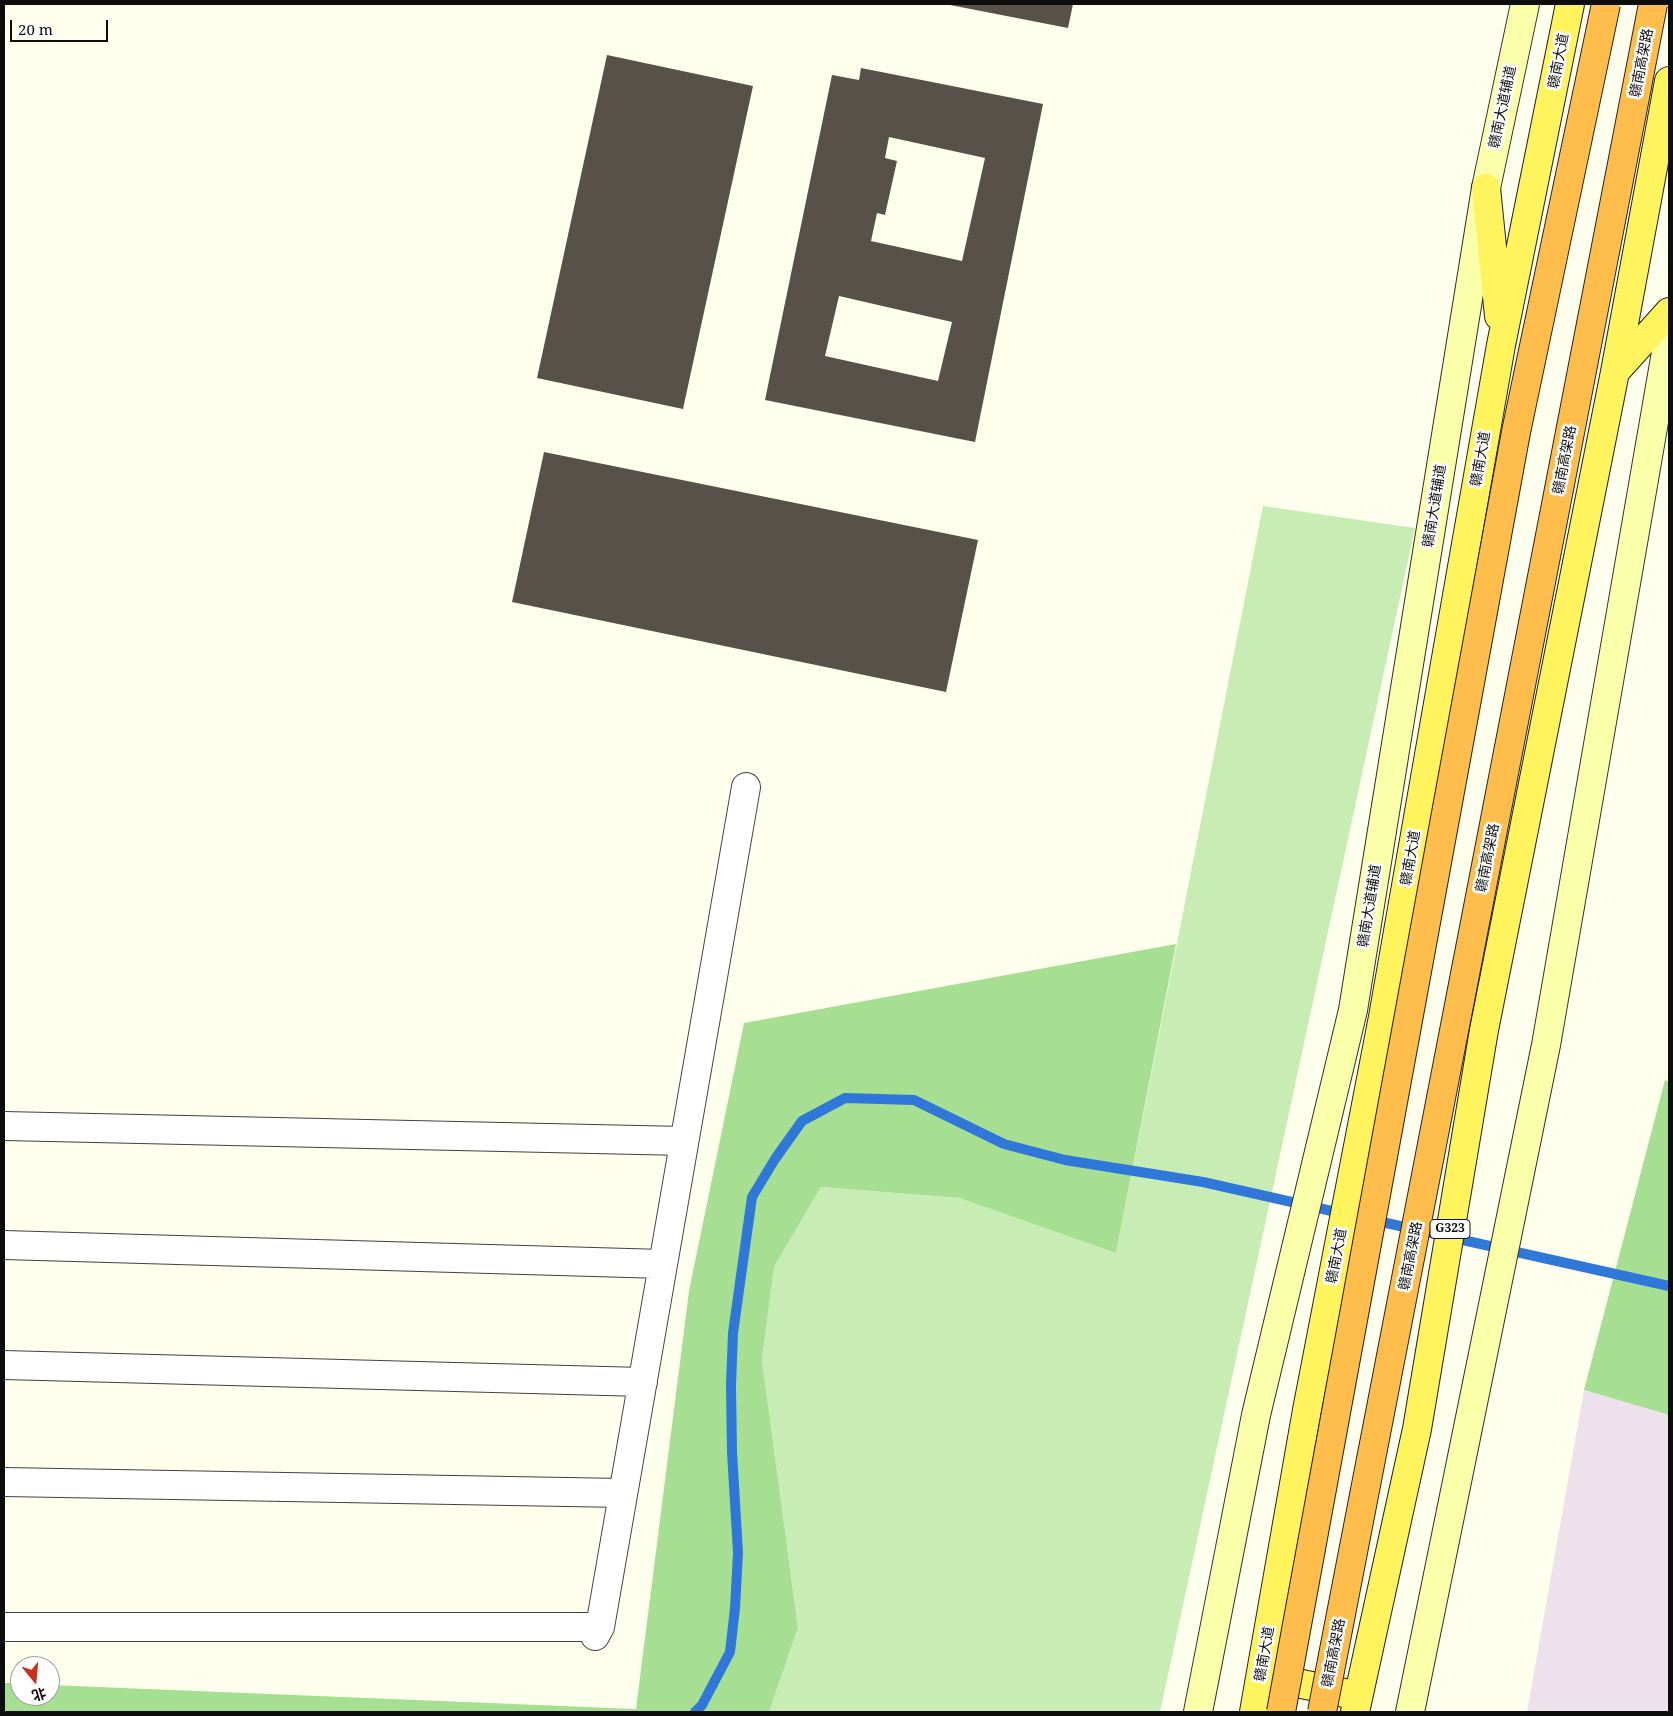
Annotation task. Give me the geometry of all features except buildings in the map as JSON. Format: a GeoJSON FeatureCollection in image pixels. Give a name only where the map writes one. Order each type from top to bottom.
{"type":"FeatureCollection","features":[{"type":"Feature","properties":{"kind":"highway"},"geometry":{"type":"LineString","coordinates":[[1281,1712],[1516,432],[1606,4]]}},
{"type":"Feature","properties":{"kind":"highway","name":"赣南高架路"},"geometry":{"type":"LineString","coordinates":[[1322,1712],[1653,4]]}},
{"type":"Feature","properties":{"kind":"main road","name":"赣南大道"},"geometry":{"type":"LineString","coordinates":[[1254,1712],[1262,1676],[1307,1410],[1383,1017],[1502,345],[1570,4]]}},
{"type":"Feature","properties":{"kind":"main road"},"geometry":{"type":"LineString","coordinates":[[1615,372],[1669,81]]}},
{"type":"Feature","properties":{"kind":"main road"},"geometry":{"type":"LineString","coordinates":[[1486,188],[1502,345]]}},
{"type":"Feature","properties":{"kind":"main road"},"geometry":{"type":"LineString","coordinates":[[1615,372],[1669,312]]}},
{"type":"Feature","properties":{"kind":"main road","name":"G323"},"geometry":{"type":"LineString","coordinates":[[1356,1704],[1417,1429],[1484,1030],[1615,372]]}},
{"type":"Feature","properties":{"kind":"main road"},"geometry":{"type":"LineString","coordinates":[[1262,1676],[1356,1704]]}},
{"type":"Feature","properties":{"kind":"street","name":"赣南大道辅道"},"geometry":{"type":"LineString","coordinates":[[1198,1712],[1256,1415],[1353,1010],[1486,188],[1525,4]]}},
{"type":"Feature","properties":{"kind":"street"},"geometry":{"type":"LineString","coordinates":[[1410,1712],[1546,1045],[1669,335]]}},
{"type":"Feature","properties":{"kind":"street"},"geometry":{"type":"LineString","coordinates":[[4,1627],[597,1632],[746,787]]}},
{"type":"Feature","properties":{"kind":"street"},"geometry":{"type":"LineString","coordinates":[[4,1126],[684,1141]]}},
{"type":"Feature","properties":{"kind":"street"},"geometry":{"type":"LineString","coordinates":[[4,1245],[663,1264]]}},
{"type":"Feature","properties":{"kind":"street"},"geometry":{"type":"LineString","coordinates":[[4,1365],[642,1382]]}},
{"type":"Feature","properties":{"kind":"street"},"geometry":{"type":"LineString","coordinates":[[4,1482],[623,1493]]}},
{"type":"Feature","properties":{"kind":"shaded area"},"geometry":{"type":"Polygon","coordinates":[[[1584,1390],[1669,1415],[1669,1712],[1527,1712],[1584,1390]]]}},
{"type":"Feature","properties":{"kind":"green space"},"geometry":{"type":"Polygon","coordinates":[[[1263,506],[1415,528],[1160,1712],[769,1712],[798,1628],[762,1360],[774,1267],[821,1187],[959,1198],[1116,1253],[1263,506]]]}},
{"type":"Feature","properties":{"kind":"green space"},"geometry":{"type":"Polygon","coordinates":[[[1176,944],[1116,1253],[959,1198],[821,1187],[774,1267],[762,1360],[798,1628],[769,1712],[4,1712],[4,1683],[10,1683],[10,1706],[60,1706],[60,1685],[636,1709],[689,1291],[744,1023],[1176,944]]]}},
{"type":"Feature","properties":{"kind":"green space"},"geometry":{"type":"Polygon","coordinates":[[[1665,1080],[1669,1082],[1669,1415],[1584,1390],[1665,1080]]]}},
{"type":"Feature","properties":{"kind":"waterway"},"geometry":{"type":"LineString","coordinates":[[695,1712],[702,1705],[730,1652],[735,1608],[738,1553],[732,1452],[731,1386],[733,1333],[752,1197],[775,1159],[802,1121],[845,1098],[914,1100],[1004,1144],[1065,1160],[1203,1182],[1345,1214]]}},
{"type":"Feature","properties":{"kind":"waterway"},"geometry":{"type":"LineString","coordinates":[[1373,1220],[1669,1286]]}}]}
